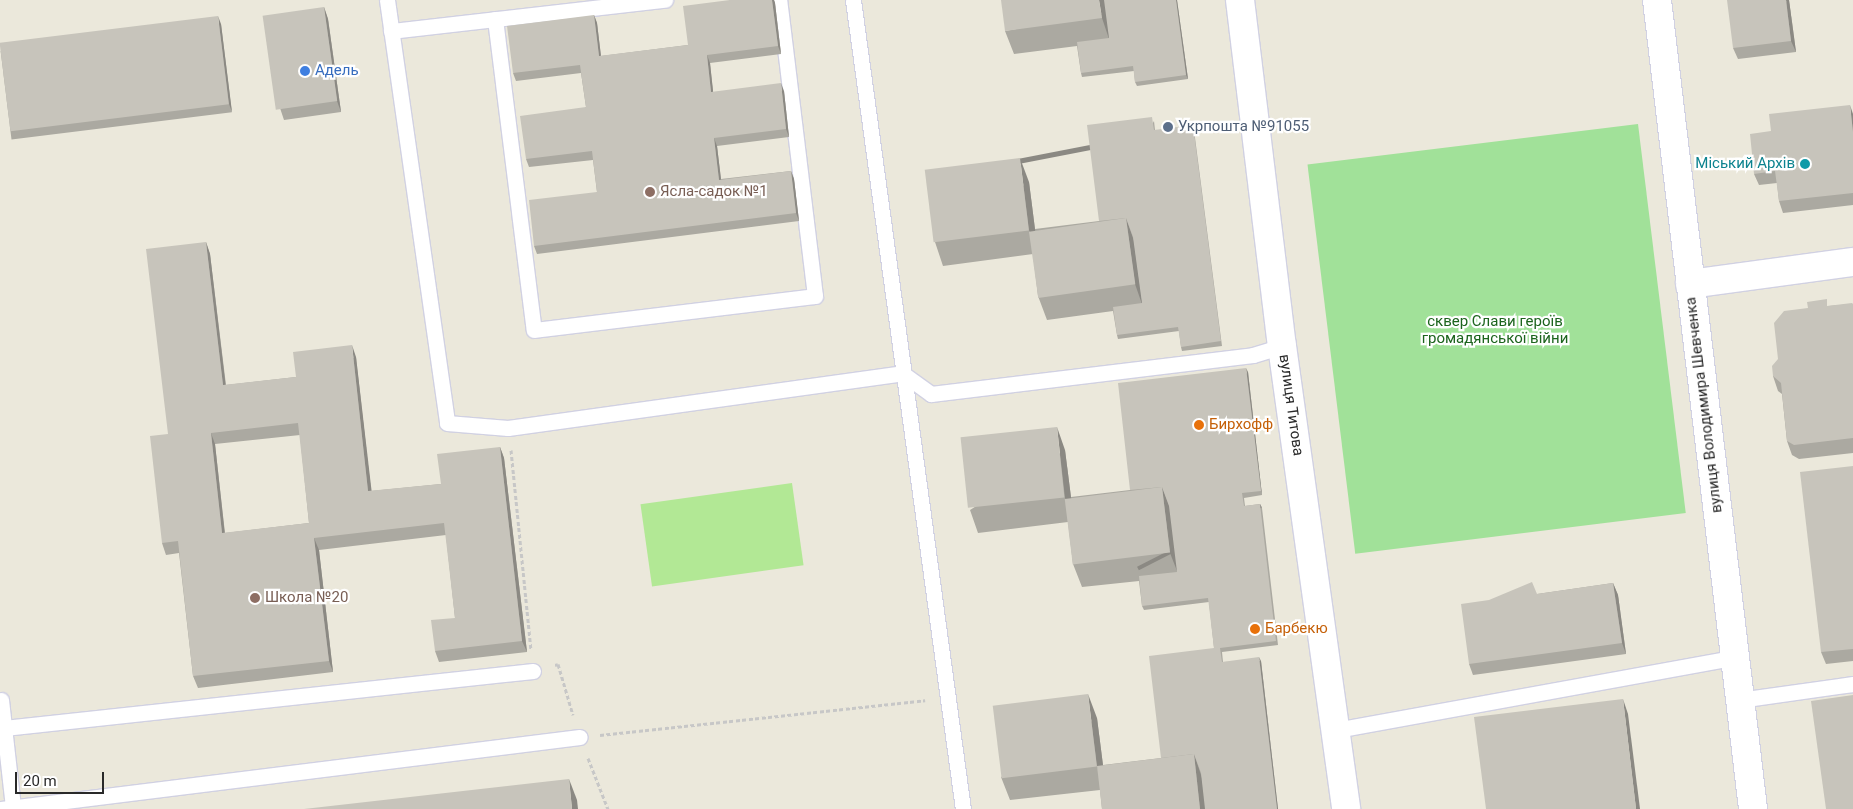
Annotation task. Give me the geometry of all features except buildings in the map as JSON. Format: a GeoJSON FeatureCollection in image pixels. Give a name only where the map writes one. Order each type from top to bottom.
{"type":"FeatureCollection","features":[{"type":"Feature","properties":{"kind":"street","name":"вулиця Титова"},"geometry":{"type":"LineString","coordinates":[[1240,0],[1282,346],[1346,809]]}},
{"type":"Feature","properties":{"kind":"street","name":"вулиця Володимира Шевченка"},"geometry":{"type":"LineString","coordinates":[[1657,0],[1733,658],[1753,809]]}},
{"type":"Feature","properties":{"kind":"street"},"geometry":{"type":"LineString","coordinates":[[1690,284],[1853,262]]}},
{"type":"Feature","properties":{"kind":"lane"},"geometry":{"type":"LineString","coordinates":[[387,0],[447,423],[508,428],[902,373],[931,394],[1253,355],[1282,346]]}},
{"type":"Feature","properties":{"kind":"lane"},"geometry":{"type":"LineString","coordinates":[[391,31],[665,0]]}},
{"type":"Feature","properties":{"kind":"lane"},"geometry":{"type":"LineString","coordinates":[[495,19],[534,330],[814,296],[779,0]]}},
{"type":"Feature","properties":{"kind":"lane"},"geometry":{"type":"LineString","coordinates":[[853,0],[902,373],[963,809]]}},
{"type":"Feature","properties":{"kind":"lane"},"geometry":{"type":"LineString","coordinates":[[1336,730],[1733,658]]}},
{"type":"Feature","properties":{"kind":"lane"},"geometry":{"type":"LineString","coordinates":[[4,728],[533,671]]}},
{"type":"Feature","properties":{"kind":"lane"},"geometry":{"type":"LineString","coordinates":[[1739,700],[1853,684]]}},
{"type":"Feature","properties":{"kind":"lane"},"geometry":{"type":"LineString","coordinates":[[1,700],[7,808],[580,737]]}},
{"type":"Feature","properties":{"kind":"path"},"geometry":{"type":"LineString","coordinates":[[508,428],[533,671]]}},
{"type":"Feature","properties":{"kind":"path"},"geometry":{"type":"LineString","coordinates":[[558,664],[580,737],[608,809]]}},
{"type":"Feature","properties":{"kind":"path"},"geometry":{"type":"LineString","coordinates":[[580,737],[947,698]]}},
{"type":"Feature","properties":{"kind":"green space","name":"сквер Слави героїв громадянської війни"},"geometry":{"type":"Polygon","coordinates":[[[1638,124],[1686,513],[1355,554],[1307,165],[1638,124]]]}},
{"type":"Feature","properties":{"kind":"green space"},"geometry":{"type":"Polygon","coordinates":[[[792,483],[804,565],[652,586],[640,504],[792,483]]]}},
{"type":"Feature","properties":{"kind":"place","name":"Адель"},"geometry":{"type":"Point","coordinates":[305,71]}},
{"type":"Feature","properties":{"kind":"place","name":"Укрпошта №91055"},"geometry":{"type":"Point","coordinates":[1168,127]}},
{"type":"Feature","properties":{"kind":"place","name":"Міський Архів"},"geometry":{"type":"Point","coordinates":[1805,164]}},
{"type":"Feature","properties":{"kind":"place","name":"Ясла-садок №1"},"geometry":{"type":"Point","coordinates":[650,192]}},
{"type":"Feature","properties":{"kind":"place","name":"Бирхофф"},"geometry":{"type":"Point","coordinates":[1199,425]}},
{"type":"Feature","properties":{"kind":"place","name":"Школа №20"},"geometry":{"type":"Point","coordinates":[255,598]}},
{"type":"Feature","properties":{"kind":"place","name":"Барбекю"},"geometry":{"type":"Point","coordinates":[1255,629]}}]}
